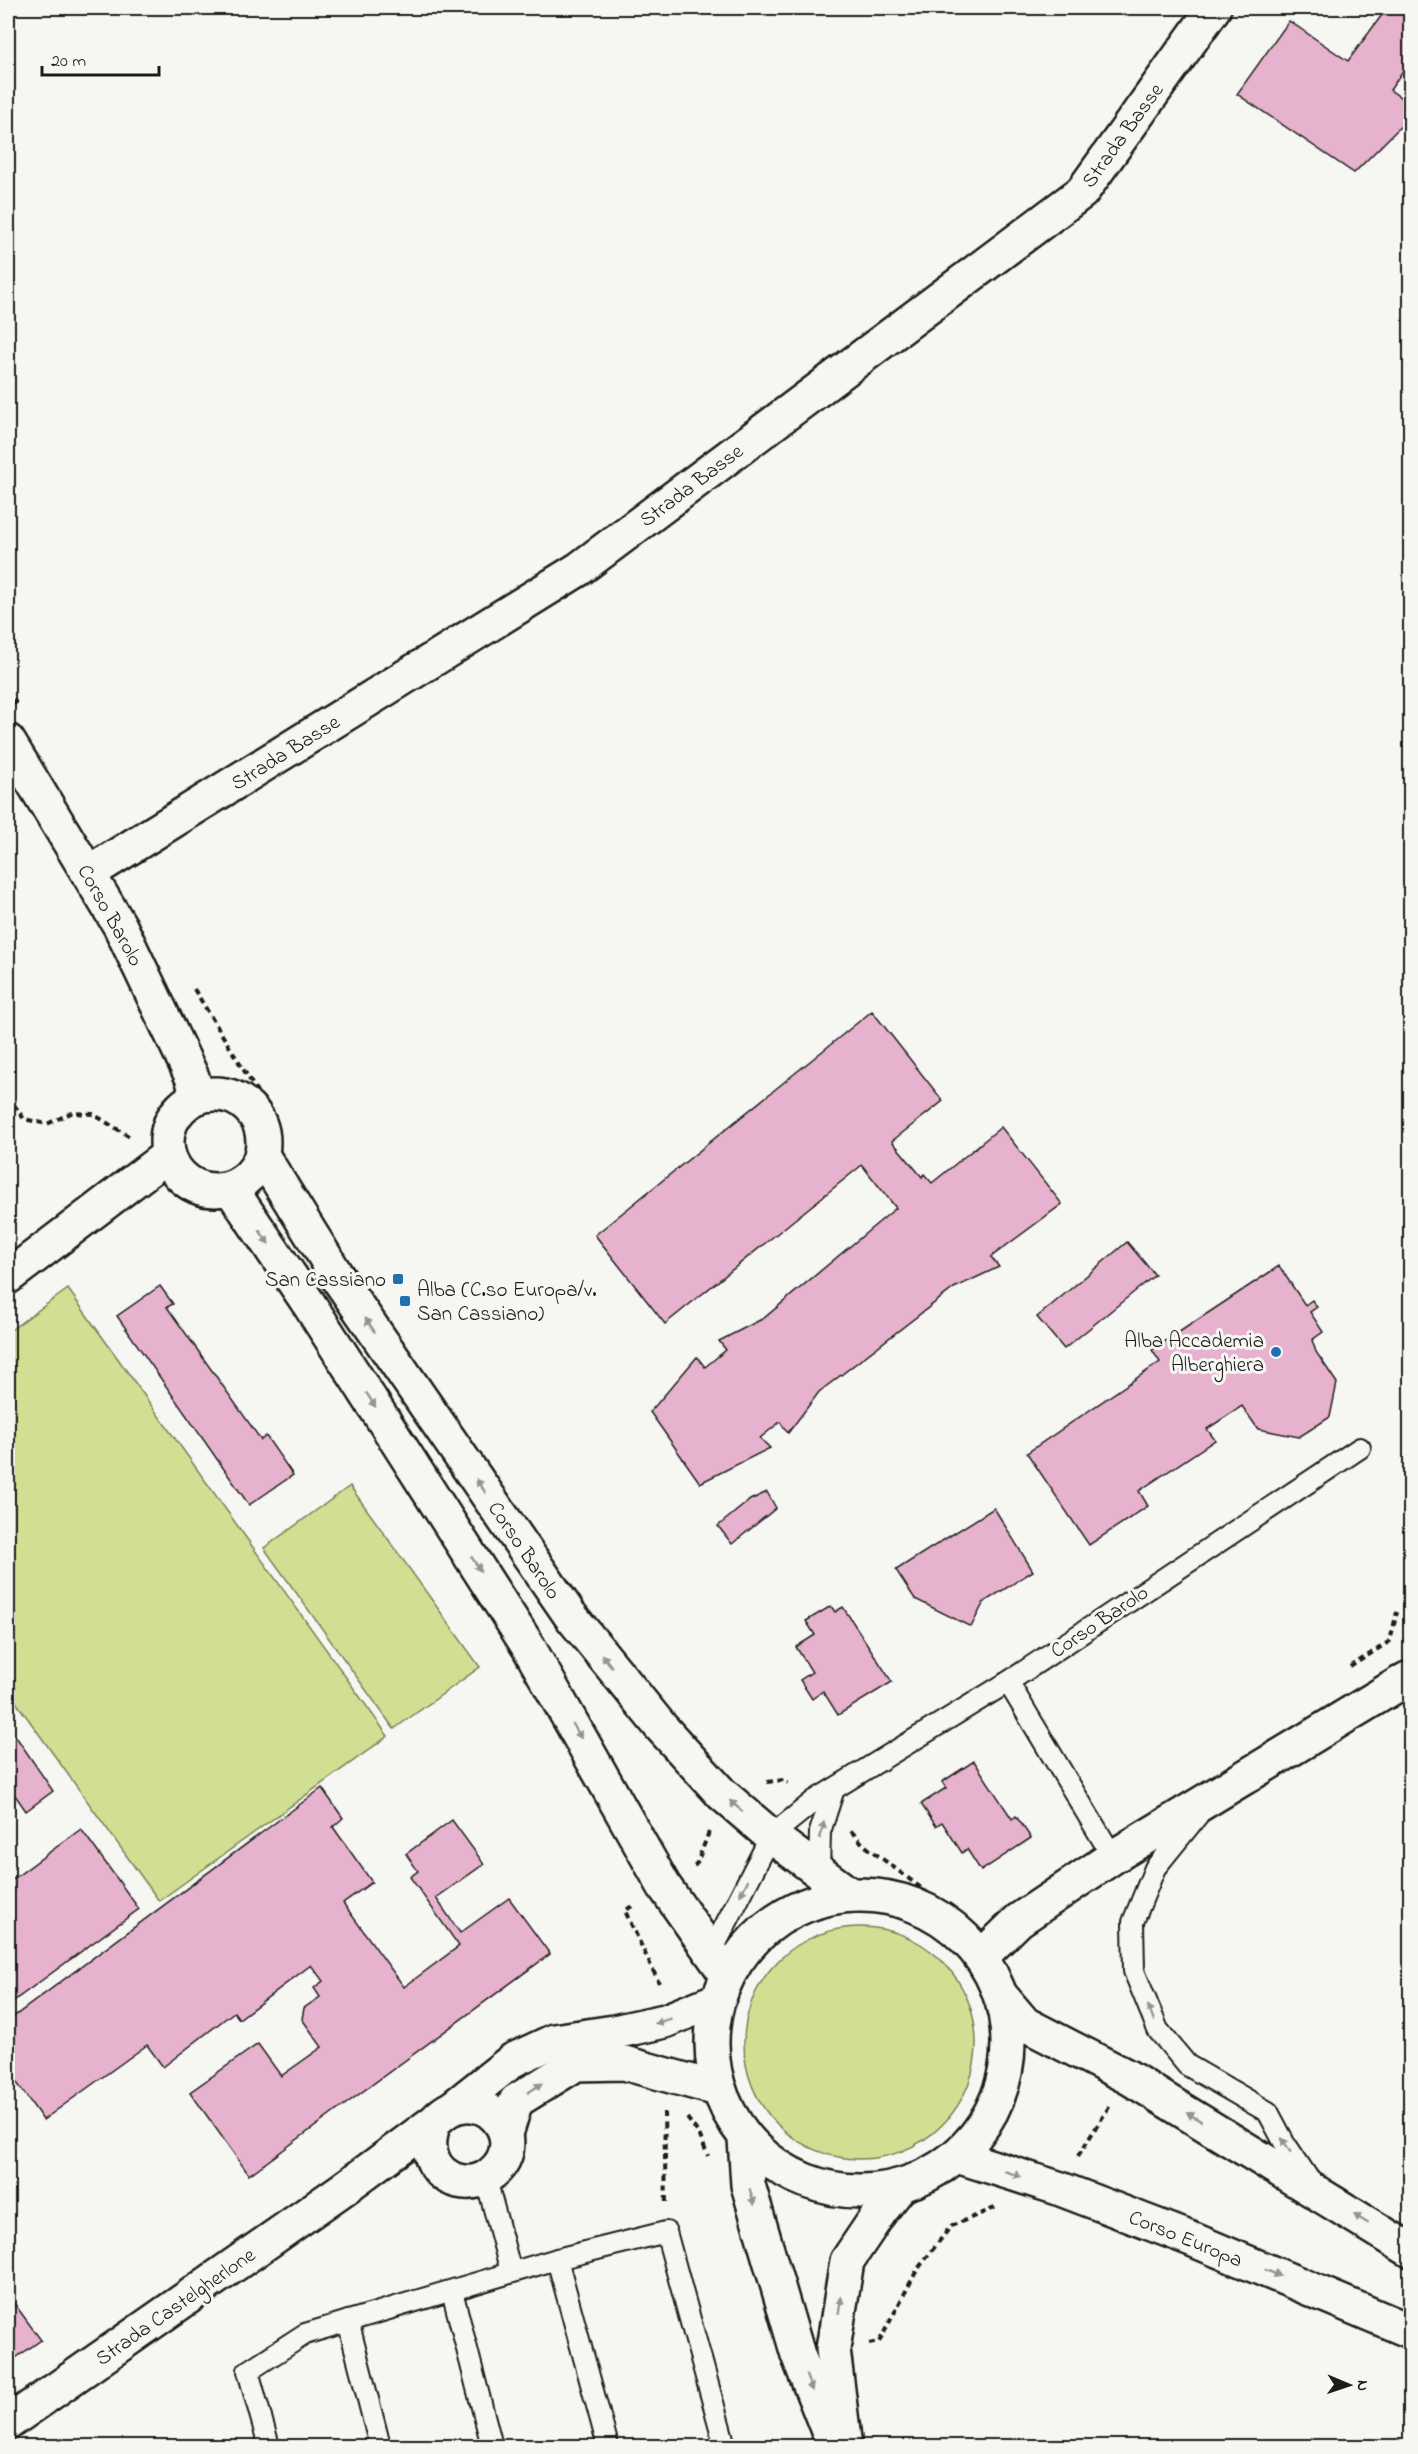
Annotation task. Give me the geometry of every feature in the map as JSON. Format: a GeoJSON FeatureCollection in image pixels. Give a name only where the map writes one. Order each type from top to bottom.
{"type":"FeatureCollection","features":[{"type":"Feature","properties":{"kind":"main road","name":"Strada Basse"},"geometry":{"type":"LineString","coordinates":[[89,873],[579,569],[1082,192],[1214,8]]}},
{"type":"Feature","properties":{"kind":"main road","name":"Corso Barolo"},"geometry":{"type":"LineString","coordinates":[[8,741],[120,926],[192,1077],[198,1097]]}},
{"type":"Feature","properties":{"kind":"main road"},"geometry":{"type":"LineString","coordinates":[[8,1277],[162,1160],[169,1127],[185,1104],[198,1097],[212,1094],[227,1095],[241,1101],[253,1111],[260,1124],[264,1139],[262,1155],[256,1169],[245,1181],[231,1189],[215,1192],[199,1188],[184,1180],[174,1168],[162,1160]]}},
{"type":"Feature","properties":{"kind":"main road","name":"Corso Barolo"},"geometry":{"type":"LineString","coordinates":[[262,1155],[342,1284],[570,1616],[661,1727],[722,1794],[771,1836],[849,1894]]}},
{"type":"Feature","properties":{"kind":"main road"},"geometry":{"type":"LineString","coordinates":[[231,1189],[309,1304],[528,1646],[664,1886],[718,1976],[711,2045],[718,2089],[729,2115],[745,2139],[766,2159],[782,2170],[816,2186],[843,2192],[872,2192],[900,2187],[930,2175],[957,2156],[986,2123],[1003,2084],[1009,2040],[1002,1997],[987,1951],[954,1927],[930,1912],[905,1901],[877,1895],[849,1894],[811,1902],[778,1919],[749,1944],[718,1976],[665,2021],[554,2041],[513,2060],[445,2114],[429,2133],[428,2146],[431,2158],[439,2169],[449,2177],[460,2181],[473,2182],[486,2179],[496,2170],[507,2147],[506,2134],[501,2122],[492,2112],[481,2106],[468,2104],[445,2114]]}},
{"type":"Feature","properties":{"kind":"main road"},"geometry":{"type":"LineString","coordinates":[[987,1951],[1019,1920],[1113,1857],[1409,1679]]}},
{"type":"Feature","properties":{"kind":"main road"},"geometry":{"type":"LineString","coordinates":[[1002,1997],[1025,2024],[1128,2077],[1410,2250]]}},
{"type":"Feature","properties":{"kind":"main road"},"geometry":{"type":"LineString","coordinates":[[506,2134],[516,2101],[576,2064],[624,2063],[718,2089]]}},
{"type":"Feature","properties":{"kind":"main road","name":"Strada Castelgherlone"},"geometry":{"type":"LineString","coordinates":[[8,2423],[343,2189],[445,2114]]}},
{"type":"Feature","properties":{"kind":"main road"},"geometry":{"type":"LineString","coordinates":[[745,2139],[748,2185],[798,2355],[834,2446]]}},
{"type":"Feature","properties":{"kind":"main road","name":"Corso Europa"},"geometry":{"type":"LineString","coordinates":[[957,2156],[1059,2188],[1178,2234],[1410,2331]]}},
{"type":"Feature","properties":{"kind":"main road"},"geometry":{"type":"LineString","coordinates":[[343,2189],[397,2173],[439,2169]]}},
{"type":"Feature","properties":{"kind":"main road"},"geometry":{"type":"LineString","coordinates":[[844,2446],[833,2349],[847,2262],[880,2212],[900,2187]]}},
{"type":"Feature","properties":{"kind":"lane","name":"Corso Barolo"},"geometry":{"type":"LineString","coordinates":[[820,1807],[834,1789],[1008,1682],[1360,1448]]}},
{"type":"Feature","properties":{"kind":"lane"},"geometry":{"type":"LineString","coordinates":[[1008,1682],[1113,1857]]}},
{"type":"Feature","properties":{"kind":"lane"},"geometry":{"type":"LineString","coordinates":[[1208,1801],[1155,1868],[1133,1922],[1134,1971],[1158,2030],[1186,2065],[1268,2112],[1284,2142],[1319,2193]]}},
{"type":"Feature","properties":{"kind":"lane"},"geometry":{"type":"LineString","coordinates":[[718,1976],[771,1836],[820,1807]]}},
{"type":"Feature","properties":{"kind":"lane"},"geometry":{"type":"LineString","coordinates":[[819,1872],[820,1807]]}},
{"type":"Feature","properties":{"kind":"lane"},"geometry":{"type":"LineString","coordinates":[[486,2179],[512,2272]]}},
{"type":"Feature","properties":{"kind":"lane"},"geometry":{"type":"LineString","coordinates":[[269,2446],[248,2371],[305,2334],[557,2259],[666,2232],[725,2446]]}},
{"type":"Feature","properties":{"kind":"lane"},"geometry":{"type":"LineString","coordinates":[[557,2259],[608,2446]]}},
{"type":"Feature","properties":{"kind":"lane"},"geometry":{"type":"LineString","coordinates":[[452,2291],[492,2446]]}},
{"type":"Feature","properties":{"kind":"lane"},"geometry":{"type":"LineString","coordinates":[[348,2321],[380,2446]]}},
{"type":"Feature","properties":{"kind":"path"},"geometry":{"type":"LineString","coordinates":[[8,1096],[24,1119],[47,1124],[71,1113],[93,1114],[162,1160]]}},
{"type":"Feature","properties":{"kind":"path"},"geometry":{"type":"LineString","coordinates":[[760,1783],[784,1780],[864,1845],[959,1916],[987,1951]]}},
{"type":"Feature","properties":{"kind":"path"},"geometry":{"type":"LineString","coordinates":[[664,1886],[697,1863],[722,1794]]}},
{"type":"Feature","properties":{"kind":"path"},"geometry":{"type":"LineString","coordinates":[[625,1911],[661,1986]]}},
{"type":"Feature","properties":{"kind":"path"},"geometry":{"type":"LineString","coordinates":[[664,2101],[666,2232]]}},
{"type":"Feature","properties":{"kind":"path"},"geometry":{"type":"LineString","coordinates":[[861,2345],[879,2342],[917,2270],[951,2226],[997,2207],[1008,2208]]}},
{"type":"Feature","properties":{"kind":"green space"},"geometry":{"type":"Polygon","coordinates":[[[68,1289],[388,1736],[159,1901],[8,1691],[8,1332],[68,1289]]]}},
{"type":"Feature","properties":{"kind":"green space"},"geometry":{"type":"Polygon","coordinates":[[[350,1486],[480,1667],[394,1729],[264,1548],[350,1486]]]}},
{"type":"Feature","properties":{"kind":"green space"},"geometry":{"type":"Polygon","coordinates":[[[849,1927],[871,1927],[915,1940],[934,1953],[950,1969],[963,1988],[971,2009],[976,2043],[974,2066],[963,2098],[950,2117],[934,2133],[915,2146],[894,2154],[871,2159],[849,2159],[805,2146],[786,2133],[770,2117],[757,2098],[749,2077],[744,2054],[744,2032],[757,1988],[770,1969],[786,1953],[805,1940],[826,1932],[849,1927]]]}},
{"type":"Feature","properties":{"kind":"building"},"geometry":{"type":"Polygon","coordinates":[[[1387,8],[1410,8],[1410,61],[1390,90],[1410,104],[1410,117],[1354,173],[1237,94],[1289,21],[1348,61],[1387,8]]]}},
{"type":"Feature","properties":{"kind":"building"},"geometry":{"type":"Polygon","coordinates":[[[872,1011],[943,1101],[892,1141],[922,1177],[924,1174],[932,1183],[1001,1127],[1062,1204],[991,1257],[999,1267],[954,1288],[819,1392],[788,1433],[780,1422],[760,1438],[770,1448],[700,1483],[650,1412],[697,1357],[705,1367],[726,1350],[719,1341],[764,1318],[896,1208],[862,1165],[665,1324],[595,1235],[872,1011]]]}},
{"type":"Feature","properties":{"kind":"building"},"geometry":{"type":"Polygon","coordinates":[[[1127,1242],[1155,1275],[1064,1349],[1037,1317],[1127,1242]]]}},
{"type":"Feature","properties":{"kind":"building"},"geometry":{"type":"Polygon","coordinates":[[[1279,1266],[1305,1305],[1312,1300],[1317,1307],[1310,1312],[1323,1332],[1312,1340],[1316,1352],[1337,1383],[1330,1417],[1299,1437],[1258,1429],[1242,1406],[1207,1429],[1215,1440],[1139,1491],[1148,1506],[1089,1545],[1027,1453],[1160,1362],[1152,1350],[1279,1266]]]}},
{"type":"Feature","properties":{"kind":"building"},"geometry":{"type":"Polygon","coordinates":[[[160,1286],[173,1304],[167,1307],[261,1440],[266,1436],[293,1475],[249,1505],[117,1316],[160,1286]]]}},
{"type":"Feature","properties":{"kind":"building"},"geometry":{"type":"Polygon","coordinates":[[[767,1492],[776,1508],[732,1544],[718,1526],[750,1500],[767,1492]]]}},
{"type":"Feature","properties":{"kind":"building"},"geometry":{"type":"Polygon","coordinates":[[[994,1508],[1033,1571],[984,1602],[971,1627],[915,1599],[896,1570],[994,1508]]]}},
{"type":"Feature","properties":{"kind":"building"},"geometry":{"type":"Polygon","coordinates":[[[831,1606],[835,1612],[843,1607],[892,1682],[838,1715],[823,1691],[812,1699],[800,1680],[812,1672],[796,1647],[815,1635],[806,1621],[831,1606]]]}},
{"type":"Feature","properties":{"kind":"building"},"geometry":{"type":"Polygon","coordinates":[[[8,1725],[53,1791],[26,1811],[8,1785],[8,1725]]]}},
{"type":"Feature","properties":{"kind":"building"},"geometry":{"type":"Polygon","coordinates":[[[974,1761],[1012,1819],[1016,1816],[1031,1838],[981,1871],[967,1849],[962,1853],[942,1822],[936,1826],[921,1804],[946,1788],[942,1782],[974,1761]]]}},
{"type":"Feature","properties":{"kind":"building"},"geometry":{"type":"Polygon","coordinates":[[[322,1788],[343,1818],[333,1827],[372,1882],[343,1903],[404,1987],[459,1946],[410,1877],[418,1871],[406,1854],[452,1820],[484,1864],[436,1898],[460,1933],[509,1898],[550,1954],[249,2175],[190,2092],[258,2044],[281,2076],[322,2047],[302,2019],[304,2008],[320,1997],[314,1988],[323,1981],[311,1965],[239,2019],[234,2012],[163,2067],[147,2045],[43,2120],[8,2070],[8,2021],[322,1788]]]}},
{"type":"Feature","properties":{"kind":"building"},"geometry":{"type":"Polygon","coordinates":[[[81,1829],[139,1909],[8,2005],[8,1883],[81,1829]]]}},
{"type":"Feature","properties":{"kind":"building"},"geometry":{"type":"Polygon","coordinates":[[[8,2295],[41,2340],[10,2362],[11,2365],[8,2368],[8,2295]]]}},
{"type":"Feature","properties":{"kind":"place","name":"San Cassiano"},"geometry":{"type":"Point","coordinates":[398,1279]}},
{"type":"Feature","properties":{"kind":"place","name":"Alba (C.so Europa/v. San Cassiano)"},"geometry":{"type":"Point","coordinates":[405,1301]}},
{"type":"Feature","properties":{"kind":"place","name":"Alba Accademia Alberghiera"},"geometry":{"type":"Point","coordinates":[1276,1352]}}]}
